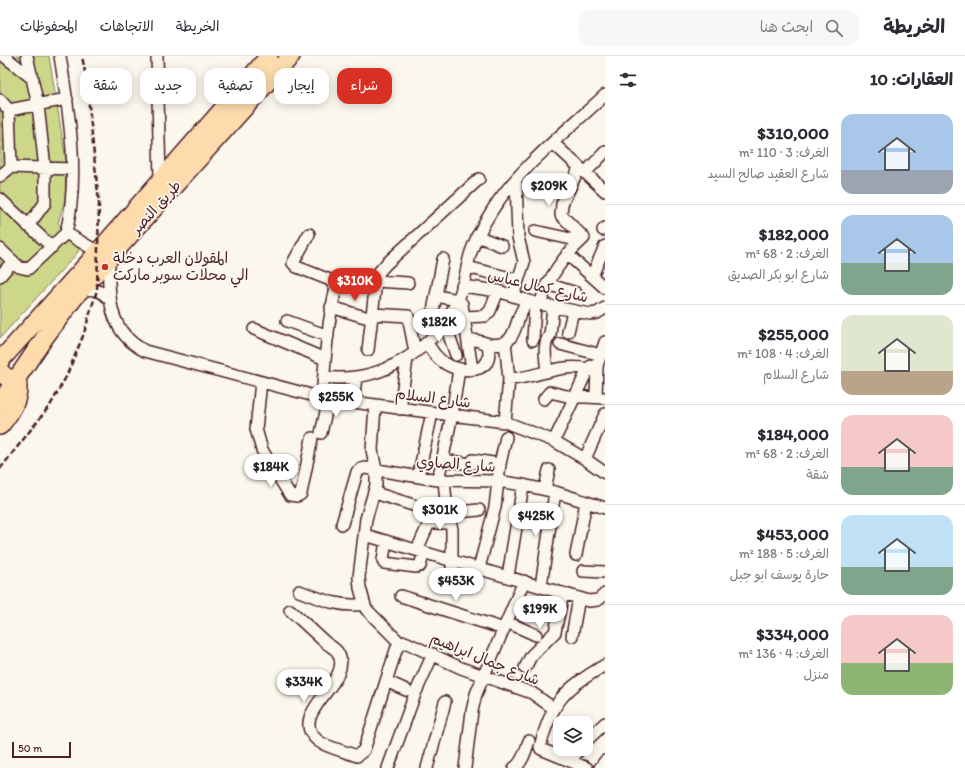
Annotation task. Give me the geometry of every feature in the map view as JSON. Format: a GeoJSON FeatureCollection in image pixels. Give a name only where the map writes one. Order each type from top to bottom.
{"type":"FeatureCollection","features":[{"type":"Feature","properties":{"kind":"highway","name":"طريق النصر"},"geometry":{"type":"LineString","coordinates":[[0,403],[103,256],[160,180],[269,56]]}},
{"type":"Feature","properties":{"kind":"highway","name":"طريق النصر"},"geometry":{"type":"LineString","coordinates":[[0,361],[103,256],[291,56]]}},
{"type":"Feature","properties":{"kind":"highway"},"geometry":{"type":"LineString","coordinates":[[0,371],[6,377],[17,379],[18,390],[16,402],[11,412],[0,426]]}},
{"type":"Feature","properties":{"kind":"street"},"geometry":{"type":"LineString","coordinates":[[4,56],[33,79]]}},
{"type":"Feature","properties":{"kind":"street"},"geometry":{"type":"LineString","coordinates":[[26,56],[33,79],[38,105],[44,169],[44,203],[28,226]]}},
{"type":"Feature","properties":{"kind":"street"},"geometry":{"type":"LineString","coordinates":[[0,249],[22,269],[28,269],[66,233],[71,210],[71,135],[60,56]]}},
{"type":"Feature","properties":{"kind":"street"},"geometry":{"type":"LineString","coordinates":[[157,56],[160,180]]}},
{"type":"Feature","properties":{"kind":"street"},"geometry":{"type":"LineString","coordinates":[[324,377],[356,377],[377,372],[411,356],[427,343],[445,324],[458,300],[477,236],[493,209],[516,180],[605,95]]}},
{"type":"Feature","properties":{"kind":"street"},"geometry":{"type":"LineString","coordinates":[[9,110],[67,99]]}},
{"type":"Feature","properties":{"kind":"street"},"geometry":{"type":"LineString","coordinates":[[0,100],[9,110],[10,167]]}},
{"type":"Feature","properties":{"kind":"street"},"geometry":{"type":"LineString","coordinates":[[553,144],[605,191]]}},
{"type":"Feature","properties":{"kind":"street"},"geometry":{"type":"LineString","coordinates":[[582,239],[561,215],[562,204],[582,170],[605,152]]}},
{"type":"Feature","properties":{"kind":"street"},"geometry":{"type":"LineString","coordinates":[[0,176],[10,167],[72,169]]}},
{"type":"Feature","properties":{"kind":"street"},"geometry":{"type":"LineString","coordinates":[[368,350],[376,281],[379,272],[479,179]]}},
{"type":"Feature","properties":{"kind":"street"},"geometry":{"type":"LineString","coordinates":[[513,296],[524,262],[518,237],[516,180]]}},
{"type":"Feature","properties":{"kind":"street"},"geometry":{"type":"LineString","coordinates":[[0,199],[52,247]]}},
{"type":"Feature","properties":{"kind":"street"},"geometry":{"type":"LineString","coordinates":[[535,232],[582,239]]}},
{"type":"Feature","properties":{"kind":"street"},"geometry":{"type":"LineString","coordinates":[[66,233],[103,256]]}},
{"type":"Feature","properties":{"kind":"street"},"geometry":{"type":"LineString","coordinates":[[261,382],[256,429],[262,450],[290,495],[297,496],[301,494],[325,398],[325,359],[336,288],[333,282],[297,267],[293,263],[309,234]]}},
{"type":"Feature","properties":{"kind":"street"},"geometry":{"type":"LineString","coordinates":[[477,236],[502,246]]}},
{"type":"Feature","properties":{"kind":"street"},"geometry":{"type":"LineString","coordinates":[[468,340],[475,339],[488,344],[510,340],[515,334],[520,316],[534,302],[567,254],[582,239]]}},
{"type":"Feature","properties":{"kind":"street"},"geometry":{"type":"LineString","coordinates":[[592,276],[605,246]]}},
{"type":"Feature","properties":{"kind":"street"},"geometry":{"type":"LineString","coordinates":[[567,254],[605,288]]}},
{"type":"Feature","properties":{"kind":"street","name":"شارع السلام"},"geometry":{"type":"LineString","coordinates":[[103,256],[109,277],[112,313],[119,330],[135,346],[145,351],[325,398],[375,406],[505,422],[554,441],[585,458],[605,473]]}},
{"type":"Feature","properties":{"kind":"street"},"geometry":{"type":"LineString","coordinates":[[429,316],[433,311],[443,259]]}},
{"type":"Feature","properties":{"kind":"street"},"geometry":{"type":"LineString","coordinates":[[0,276],[13,261]]}},
{"type":"Feature","properties":{"kind":"street"},"geometry":{"type":"LineString","coordinates":[[467,267],[518,280]]}},
{"type":"Feature","properties":{"kind":"street"},"geometry":{"type":"LineString","coordinates":[[376,281],[408,283]]}},
{"type":"Feature","properties":{"kind":"street"},"geometry":{"type":"LineString","coordinates":[[547,284],[576,293]]}},
{"type":"Feature","properties":{"kind":"street","name":"شارع كمال عباس"},"geometry":{"type":"LineString","coordinates":[[462,286],[498,291],[553,307],[590,314],[597,313],[605,308]]}},
{"type":"Feature","properties":{"kind":"street"},"geometry":{"type":"LineString","coordinates":[[78,293],[87,290],[97,290],[112,302]]}},
{"type":"Feature","properties":{"kind":"street"},"geometry":{"type":"LineString","coordinates":[[464,317],[486,316],[498,291]]}},
{"type":"Feature","properties":{"kind":"street"},"geometry":{"type":"LineString","coordinates":[[436,296],[458,300],[462,304],[472,369]]}},
{"type":"Feature","properties":{"kind":"street"},"geometry":{"type":"LineString","coordinates":[[533,340],[534,302]]}},
{"type":"Feature","properties":{"kind":"street"},"geometry":{"type":"LineString","coordinates":[[332,307],[372,317],[408,316],[411,356],[400,409]]}},
{"type":"Feature","properties":{"kind":"street"},"geometry":{"type":"LineString","coordinates":[[547,372],[545,346],[547,338],[550,335],[553,307]]}},
{"type":"Feature","properties":{"kind":"street"},"geometry":{"type":"LineString","coordinates":[[568,332],[573,311]]}},
{"type":"Feature","properties":{"kind":"street"},"geometry":{"type":"LineString","coordinates":[[287,320],[328,336]]}},
{"type":"Feature","properties":{"kind":"street"},"geometry":{"type":"LineString","coordinates":[[445,324],[456,355]]}},
{"type":"Feature","properties":{"kind":"street"},"geometry":{"type":"LineString","coordinates":[[254,329],[325,359]]}},
{"type":"Feature","properties":{"kind":"street"},"geometry":{"type":"LineString","coordinates":[[505,342],[509,379],[505,422]]}},
{"type":"Feature","properties":{"kind":"street"},"geometry":{"type":"LineString","coordinates":[[554,441],[576,396],[601,355],[605,342]]}},
{"type":"Feature","properties":{"kind":"street"},"geometry":{"type":"LineString","coordinates":[[427,343],[434,355],[445,364],[459,369],[481,368],[487,362],[489,354],[488,344]]}},
{"type":"Feature","properties":{"kind":"street"},"geometry":{"type":"LineString","coordinates":[[560,344],[601,355]]}},
{"type":"Feature","properties":{"kind":"street"},"geometry":{"type":"LineString","coordinates":[[509,379],[521,379],[567,366],[592,368]]}},
{"type":"Feature","properties":{"kind":"street"},"geometry":{"type":"LineString","coordinates":[[544,399],[550,392],[600,398],[592,368]]}},
{"type":"Feature","properties":{"kind":"street"},"geometry":{"type":"LineString","coordinates":[[452,583],[453,560],[449,518],[441,480],[442,460],[452,415],[459,369]]}},
{"type":"Feature","properties":{"kind":"street"},"geometry":{"type":"LineString","coordinates":[[353,402],[356,377]]}},
{"type":"Feature","properties":{"kind":"street"},"geometry":{"type":"LineString","coordinates":[[290,610],[338,653],[340,663],[338,674],[311,714],[309,723],[312,733],[318,741],[357,756],[362,754],[397,647],[400,643],[371,615],[364,604],[359,577],[366,519],[375,493],[376,470],[372,450],[375,406]]}},
{"type":"Feature","properties":{"kind":"street"},"geometry":{"type":"LineString","coordinates":[[418,477],[432,413]]}},
{"type":"Feature","properties":{"kind":"street"},"geometry":{"type":"LineString","coordinates":[[585,458],[605,414]]}},
{"type":"Feature","properties":{"kind":"street"},"geometry":{"type":"LineString","coordinates":[[479,568],[495,507],[497,481],[506,438]]}},
{"type":"Feature","properties":{"kind":"street"},"geometry":{"type":"LineString","coordinates":[[442,460],[500,464]]}},
{"type":"Feature","properties":{"kind":"street","name":"شارع الصاوي"},"geometry":{"type":"LineString","coordinates":[[342,524],[358,472],[360,469],[365,468],[441,480],[497,481],[523,485],[550,490],[605,508]]}},
{"type":"Feature","properties":{"kind":"street"},"geometry":{"type":"LineString","coordinates":[[541,586],[550,525],[549,470]]}},
{"type":"Feature","properties":{"kind":"street"},"geometry":{"type":"LineString","coordinates":[[508,576],[523,485]]}},
{"type":"Feature","properties":{"kind":"street"},"geometry":{"type":"LineString","coordinates":[[375,493],[413,506]]}},
{"type":"Feature","properties":{"kind":"street"},"geometry":{"type":"LineString","coordinates":[[576,555],[586,502]]}},
{"type":"Feature","properties":{"kind":"street"},"geometry":{"type":"LineString","coordinates":[[386,541],[383,560],[384,563],[416,567],[420,566],[420,551],[429,523],[479,510]]}},
{"type":"Feature","properties":{"kind":"street"},"geometry":{"type":"LineString","coordinates":[[527,521],[550,525]]}},
{"type":"Feature","properties":{"kind":"street"},"geometry":{"type":"LineString","coordinates":[[365,535],[589,601],[598,600],[605,594]]}},
{"type":"Feature","properties":{"kind":"street"},"geometry":{"type":"LineString","coordinates":[[583,571],[605,572]]}},
{"type":"Feature","properties":{"kind":"street"},"geometry":{"type":"LineString","coordinates":[[468,766],[472,711],[483,677],[524,581]]}},
{"type":"Feature","properties":{"kind":"street"},"geometry":{"type":"LineString","coordinates":[[299,592],[330,603],[355,605],[364,604]]}},
{"type":"Feature","properties":{"kind":"street"},"geometry":{"type":"LineString","coordinates":[[525,668],[531,656],[555,632],[563,593]]}},
{"type":"Feature","properties":{"kind":"street"},"geometry":{"type":"LineString","coordinates":[[401,596],[536,635]]}},
{"type":"Feature","properties":{"kind":"street"},"geometry":{"type":"LineString","coordinates":[[572,636],[579,598]]}},
{"type":"Feature","properties":{"kind":"street","name":"شارع جمال ابراهيم"},"geometry":{"type":"LineString","coordinates":[[400,643],[405,642],[483,677],[532,693],[553,708]]}},
{"type":"Feature","properties":{"kind":"street"},"geometry":{"type":"LineString","coordinates":[[388,768],[415,694],[433,654]]}},
{"type":"Feature","properties":{"kind":"street"},"geometry":{"type":"LineString","coordinates":[[580,756],[579,766],[541,749],[540,746],[553,708],[560,697],[574,684],[605,665]]}},
{"type":"Feature","properties":{"kind":"street"},"geometry":{"type":"LineString","coordinates":[[386,681],[406,690]]}},
{"type":"Feature","properties":{"kind":"street"},"geometry":{"type":"LineString","coordinates":[[427,768],[446,702]]}},
{"type":"Feature","properties":{"kind":"street"},"geometry":{"type":"LineString","coordinates":[[593,734],[605,723]]}},
{"type":"Feature","properties":{"kind":"street"},"geometry":{"type":"LineString","coordinates":[[517,767],[529,741]]}},
{"type":"Feature","properties":{"kind":"street"},"geometry":{"type":"LineString","coordinates":[[600,768],[605,761]]}},
{"type":"Feature","properties":{"kind":"green space"},"geometry":{"type":"Polygon","coordinates":[[[0,56],[49,56],[66,160],[65,199],[58,223],[79,248],[78,252],[0,338],[0,56]]]}},
{"type":"Feature","properties":{"kind":"railway"},"geometry":{"type":"LineString","coordinates":[[0,469],[51,404],[66,377],[83,336],[97,290],[99,204],[86,77],[82,56]]}},
{"type":"Feature","properties":{"kind":"place","name":"المقولان العرب دخلة الي محلات سوبر ماركت"},"geometry":{"type":"Point","coordinates":[105,267]}}]}
